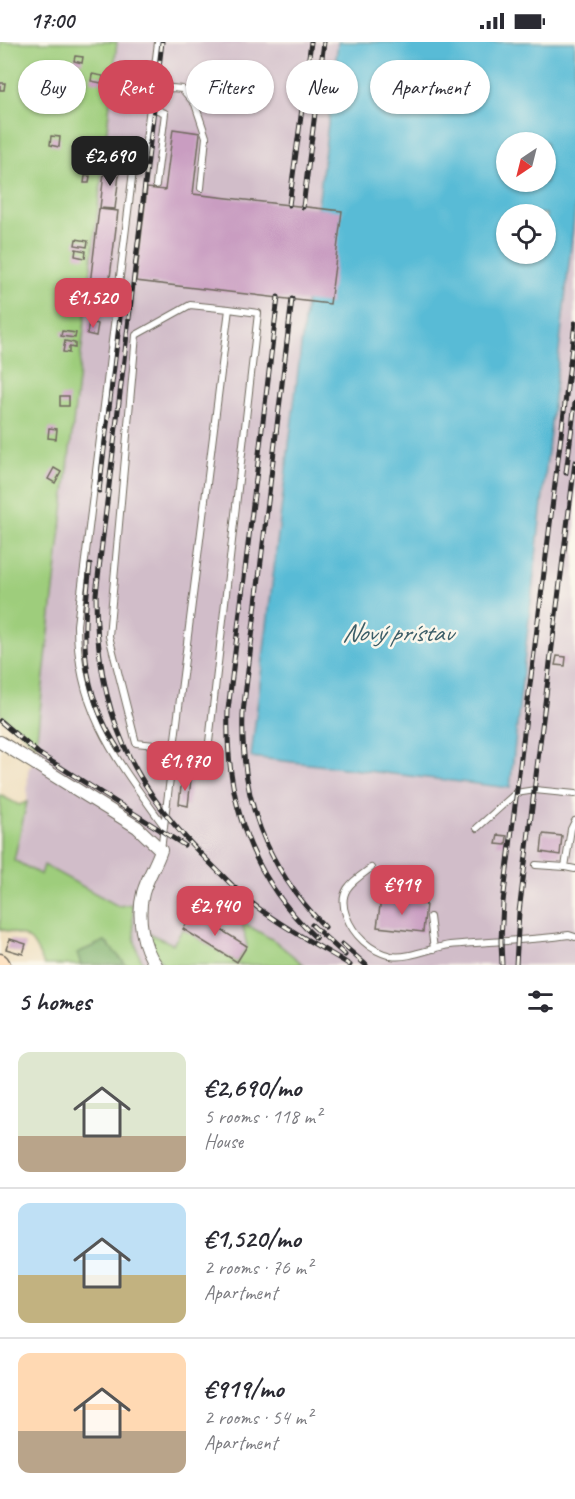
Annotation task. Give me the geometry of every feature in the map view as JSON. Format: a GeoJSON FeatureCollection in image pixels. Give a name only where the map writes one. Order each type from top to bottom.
{"type":"FeatureCollection","features":[{"type":"Feature","properties":{"kind":"street"},"geometry":{"type":"LineString","coordinates":[[0,742],[136,827],[161,850],[143,891],[141,909],[144,943],[156,965]]}},
{"type":"Feature","properties":{"kind":"lane"},"geometry":{"type":"LineString","coordinates":[[156,60],[158,42]]}},
{"type":"Feature","properties":{"kind":"lane"},"geometry":{"type":"LineString","coordinates":[[174,88],[182,89],[195,104],[206,137],[201,188]]}},
{"type":"Feature","properties":{"kind":"lane"},"geometry":{"type":"LineString","coordinates":[[149,114],[143,165],[133,171],[78,615],[77,652],[91,711],[115,758],[164,826]]}},
{"type":"Feature","properties":{"kind":"lane"},"geometry":{"type":"LineString","coordinates":[[156,185],[165,114]]}},
{"type":"Feature","properties":{"kind":"lane"},"geometry":{"type":"LineString","coordinates":[[173,747],[136,743],[108,636],[136,335],[190,305],[258,313],[208,751]]}},
{"type":"Feature","properties":{"kind":"lane"},"geometry":{"type":"LineString","coordinates":[[161,850],[229,309]]}},
{"type":"Feature","properties":{"kind":"lane"},"geometry":{"type":"LineString","coordinates":[[477,828],[516,793],[535,790],[575,794]]}},
{"type":"Feature","properties":{"kind":"lane"},"geometry":{"type":"LineString","coordinates":[[565,867],[571,829],[575,822]]}},
{"type":"Feature","properties":{"kind":"lane"},"geometry":{"type":"LineString","coordinates":[[536,865],[575,869]]}},
{"type":"Feature","properties":{"kind":"lane"},"geometry":{"type":"LineString","coordinates":[[371,868],[349,884],[342,904],[350,927],[365,943],[392,956],[447,945],[517,942],[569,935],[575,938]]}},
{"type":"Feature","properties":{"kind":"lane"},"geometry":{"type":"LineString","coordinates":[[430,917],[434,949]]}},
{"type":"Feature","properties":{"kind":"shaded area"},"geometry":{"type":"Polygon","coordinates":[[[117,42],[338,42],[336,60],[286,60],[286,114],[329,114],[317,208],[510,788],[575,210],[575,965],[126,965],[105,941],[14,860],[27,802],[28,770],[41,748],[36,745],[109,114],[174,114],[174,60],[115,60],[117,42]]]}},
{"type":"Feature","properties":{"kind":"green space"},"geometry":{"type":"Polygon","coordinates":[[[0,42],[117,42],[115,60],[98,60],[98,114],[109,114],[36,745],[0,714],[0,42]]]}},
{"type":"Feature","properties":{"kind":"green space"},"geometry":{"type":"Polygon","coordinates":[[[0,795],[19,805],[27,802],[14,860],[41,875],[44,865],[118,906],[132,904],[136,944],[145,965],[126,965],[105,941],[78,953],[81,965],[44,965],[29,939],[0,929],[0,795]]]}},
{"type":"Feature","properties":{"kind":"green space"},"geometry":{"type":"Polygon","coordinates":[[[242,922],[275,941],[304,965],[164,965],[155,954],[148,933],[173,944],[183,929],[237,962],[247,946],[242,922]]]}},
{"type":"Feature","properties":{"kind":"green space"},"geometry":{"type":"Polygon","coordinates":[[[105,941],[126,965],[81,965],[77,953],[105,941]]]}},
{"type":"Feature","properties":{"kind":"water","name":"Nový prístav"},"geometry":{"type":"Polygon","coordinates":[[[338,42],[575,42],[575,210],[510,788],[251,757],[329,114],[358,114],[358,60],[336,60],[338,42]]]}},
{"type":"Feature","properties":{"kind":"building"},"geometry":{"type":"Polygon","coordinates":[[[75,56],[83,57],[82,60],[74,60],[75,56]]]}},
{"type":"Feature","properties":{"kind":"building"},"geometry":{"type":"Polygon","coordinates":[[[92,74],[98,75],[98,82],[91,81],[92,74]]]}},
{"type":"Feature","properties":{"kind":"building"},"geometry":{"type":"Polygon","coordinates":[[[0,83],[5,83],[4,90],[0,90],[0,83]]]}},
{"type":"Feature","properties":{"kind":"building"},"geometry":{"type":"Polygon","coordinates":[[[173,129],[200,133],[193,194],[342,211],[330,304],[136,281],[147,188],[165,190],[173,129]]]}},
{"type":"Feature","properties":{"kind":"building"},"geometry":{"type":"Polygon","coordinates":[[[51,136],[60,137],[59,147],[50,145],[51,136]]]}},
{"type":"Feature","properties":{"kind":"building"},"geometry":{"type":"Polygon","coordinates":[[[105,164],[120,166],[115,209],[100,208],[105,164]]]}},
{"type":"Feature","properties":{"kind":"building"},"geometry":{"type":"Polygon","coordinates":[[[85,176],[90,176],[89,183],[84,183],[85,176]]]}},
{"type":"Feature","properties":{"kind":"building"},"geometry":{"type":"Polygon","coordinates":[[[99,209],[118,211],[109,286],[90,284],[99,209]]]}},
{"type":"Feature","properties":{"kind":"building"},"geometry":{"type":"Polygon","coordinates":[[[76,239],[88,241],[87,247],[75,245],[76,239]]]}},
{"type":"Feature","properties":{"kind":"building"},"geometry":{"type":"Polygon","coordinates":[[[76,249],[86,251],[85,258],[75,256],[76,249]]]}},
{"type":"Feature","properties":{"kind":"building"},"geometry":{"type":"Polygon","coordinates":[[[89,322],[98,324],[96,336],[87,334],[89,322]]]}},
{"type":"Feature","properties":{"kind":"building"},"geometry":{"type":"Polygon","coordinates":[[[62,331],[76,333],[75,338],[61,336],[62,331]]]}},
{"type":"Feature","properties":{"kind":"building"},"geometry":{"type":"Polygon","coordinates":[[[65,341],[75,343],[75,348],[69,347],[69,353],[63,352],[65,341]]]}},
{"type":"Feature","properties":{"kind":"building"},"geometry":{"type":"Polygon","coordinates":[[[60,396],[69,396],[69,406],[60,406],[60,396]]]}},
{"type":"Feature","properties":{"kind":"building"},"geometry":{"type":"Polygon","coordinates":[[[49,428],[57,429],[56,439],[48,438],[49,428]]]}},
{"type":"Feature","properties":{"kind":"building"},"geometry":{"type":"Polygon","coordinates":[[[54,468],[61,472],[55,483],[48,479],[54,468]]]}},
{"type":"Feature","properties":{"kind":"building"},"geometry":{"type":"Polygon","coordinates":[[[557,656],[566,657],[565,666],[555,665],[557,656]]]}},
{"type":"Feature","properties":{"kind":"building"},"geometry":{"type":"Polygon","coordinates":[[[182,778],[191,779],[188,806],[179,804],[182,778]]]}},
{"type":"Feature","properties":{"kind":"building"},"geometry":{"type":"Polygon","coordinates":[[[543,834],[562,836],[560,855],[541,852],[543,834]]]}},
{"type":"Feature","properties":{"kind":"building"},"geometry":{"type":"Polygon","coordinates":[[[498,835],[507,836],[506,845],[496,844],[498,835]]]}},
{"type":"Feature","properties":{"kind":"building"},"geometry":{"type":"Polygon","coordinates":[[[381,899],[426,904],[423,932],[377,927],[381,899]]]}},
{"type":"Feature","properties":{"kind":"building"},"geometry":{"type":"Polygon","coordinates":[[[194,913],[247,946],[237,962],[183,929],[194,913]]]}},
{"type":"Feature","properties":{"kind":"building"},"geometry":{"type":"Polygon","coordinates":[[[10,939],[26,944],[23,954],[6,949],[10,939]]]}},
{"type":"Feature","properties":{"kind":"railway"},"geometry":{"type":"LineString","coordinates":[[162,42],[96,594],[103,675],[111,710],[123,744],[140,776],[184,836],[233,886],[264,913],[350,965]]}},
{"type":"Feature","properties":{"kind":"railway"},"geometry":{"type":"LineString","coordinates":[[289,205],[311,42]]}},
{"type":"Feature","properties":{"kind":"railway"},"geometry":{"type":"LineString","coordinates":[[303,207],[324,42]]}},
{"type":"Feature","properties":{"kind":"railway"},"geometry":{"type":"LineString","coordinates":[[278,297],[228,710],[228,743],[237,805],[258,862],[274,889],[293,914],[316,938]]}},
{"type":"Feature","properties":{"kind":"railway"},"geometry":{"type":"LineString","coordinates":[[292,299],[243,713],[243,744],[246,774],[260,829],[286,880],[325,927]]}},
{"type":"Feature","properties":{"kind":"railway"},"geometry":{"type":"LineString","coordinates":[[99,491],[121,309]]}},
{"type":"Feature","properties":{"kind":"railway"},"geometry":{"type":"LineString","coordinates":[[502,965],[503,902],[575,323]]}},
{"type":"Feature","properties":{"kind":"railway"},"geometry":{"type":"LineString","coordinates":[[566,473],[575,403]]}},
{"type":"Feature","properties":{"kind":"railway"},"geometry":{"type":"LineString","coordinates":[[516,965],[519,912],[575,462]]}},
{"type":"Feature","properties":{"kind":"railway"},"geometry":{"type":"LineString","coordinates":[[90,565],[85,615],[86,660],[96,704],[119,750]]}},
{"type":"Feature","properties":{"kind":"railway"},"geometry":{"type":"LineString","coordinates":[[0,721],[38,753],[184,845]]}},
{"type":"Feature","properties":{"kind":"railway"},"geometry":{"type":"LineString","coordinates":[[312,925],[345,955]]}},
{"type":"Feature","properties":{"kind":"railway"},"geometry":{"type":"LineString","coordinates":[[342,944],[366,965]]}}]}
